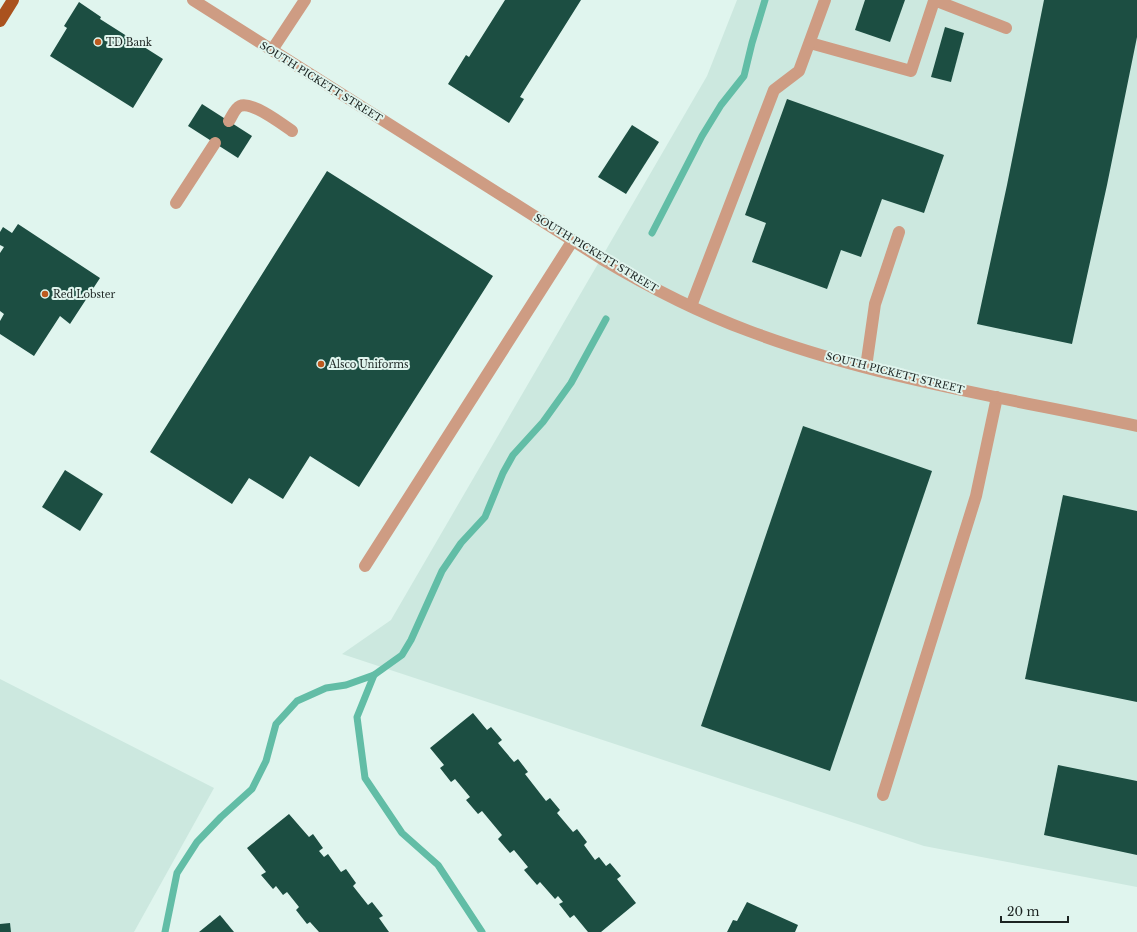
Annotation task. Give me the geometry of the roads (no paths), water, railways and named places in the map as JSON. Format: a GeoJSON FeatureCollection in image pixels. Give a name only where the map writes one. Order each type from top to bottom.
{"type":"FeatureCollection","features":[{"type":"Feature","properties":{"kind":"main road"},"geometry":{"type":"LineString","coordinates":[[0,21],[13,0]]}},
{"type":"Feature","properties":{"kind":"street","name":"SOUTH PICKETT STREET"},"geometry":{"type":"LineString","coordinates":[[193,0],[631,276],[691,306],[781,342],[866,367],[997,397],[1137,426]]}},
{"type":"Feature","properties":{"kind":"street"},"geometry":{"type":"LineString","coordinates":[[272,50],[305,0]]}},
{"type":"Feature","properties":{"kind":"street"},"geometry":{"type":"LineString","coordinates":[[691,306],[774,90],[799,71],[825,0]]}},
{"type":"Feature","properties":{"kind":"street"},"geometry":{"type":"LineString","coordinates":[[810,42],[911,71],[934,0],[1006,28]]}},
{"type":"Feature","properties":{"kind":"street"},"geometry":{"type":"LineString","coordinates":[[229,121],[237,108],[248,105],[259,110],[292,131]]}},
{"type":"Feature","properties":{"kind":"street"},"geometry":{"type":"LineString","coordinates":[[176,203],[215,143]]}},
{"type":"Feature","properties":{"kind":"street"},"geometry":{"type":"LineString","coordinates":[[866,367],[875,304],[899,232]]}},
{"type":"Feature","properties":{"kind":"street"},"geometry":{"type":"LineString","coordinates":[[366,566],[573,240]]}},
{"type":"Feature","properties":{"kind":"street"},"geometry":{"type":"LineString","coordinates":[[883,795],[976,496],[997,397]]}},
{"type":"Feature","properties":{"kind":"waterway"},"geometry":{"type":"LineString","coordinates":[[652,233],[702,136],[721,105],[744,76],[765,0]]}},
{"type":"Feature","properties":{"kind":"waterway"},"geometry":{"type":"LineString","coordinates":[[165,932],[177,873],[197,842],[221,817],[252,789],[266,761],[276,724],[297,701],[326,688],[346,685],[374,675],[402,655],[411,640],[442,571],[461,543],[485,517],[503,473],[513,455],[543,422],[571,383],[606,319]]}},
{"type":"Feature","properties":{"kind":"waterway"},"geometry":{"type":"LineString","coordinates":[[374,675],[357,717],[365,778],[402,833],[438,865],[482,932]]}},
{"type":"Feature","properties":{"kind":"place","name":"TD Bank"},"geometry":{"type":"Point","coordinates":[98,42]}},
{"type":"Feature","properties":{"kind":"place","name":"Red Lobster"},"geometry":{"type":"Point","coordinates":[45,294]}},
{"type":"Feature","properties":{"kind":"place","name":"Alsco Uniforms"},"geometry":{"type":"Point","coordinates":[321,364]}}]}
